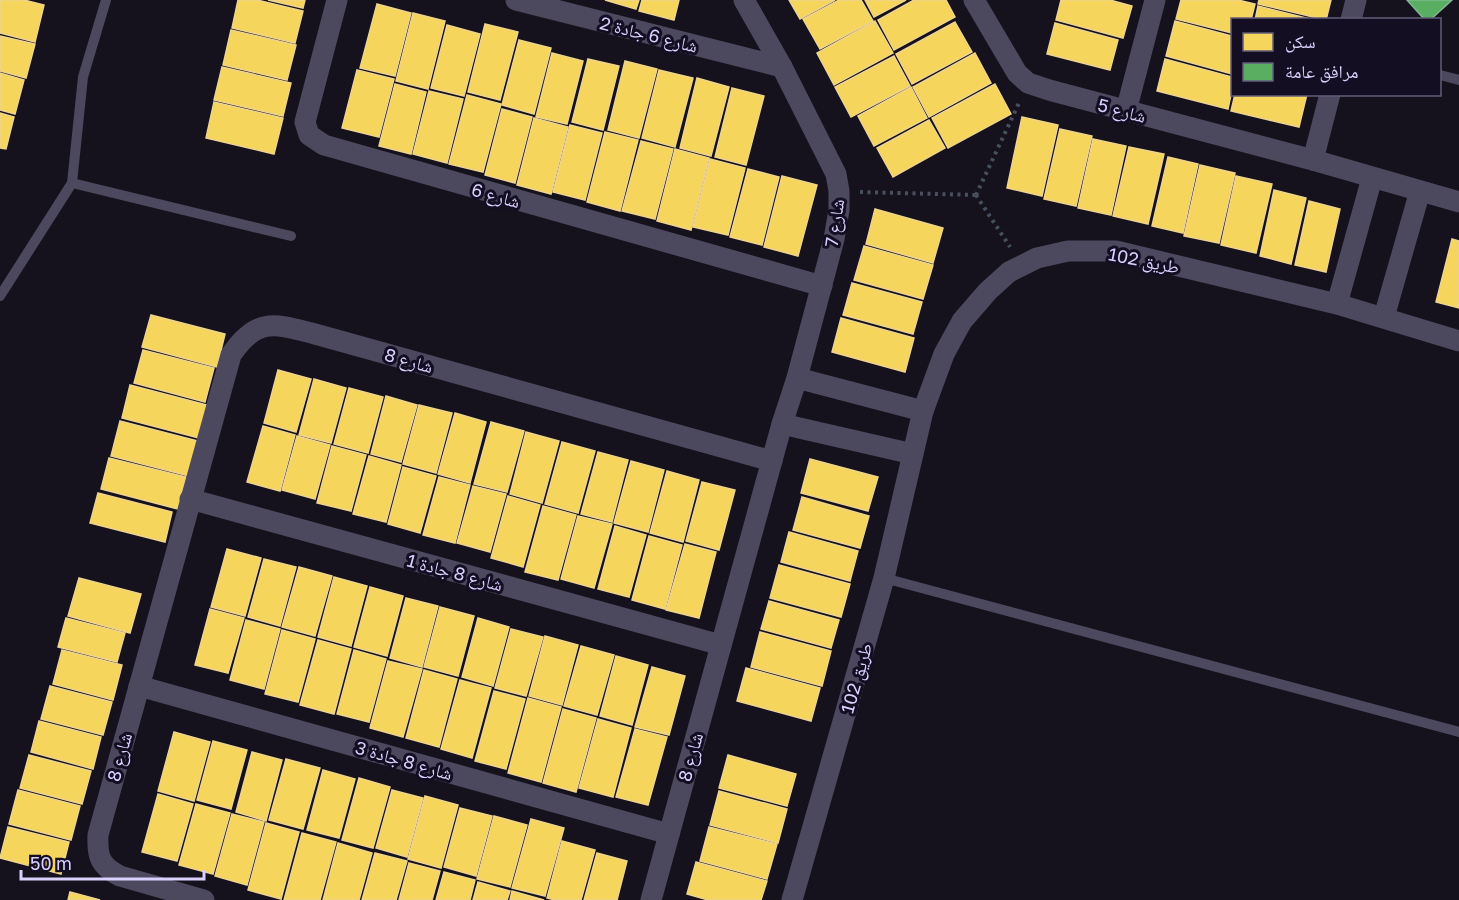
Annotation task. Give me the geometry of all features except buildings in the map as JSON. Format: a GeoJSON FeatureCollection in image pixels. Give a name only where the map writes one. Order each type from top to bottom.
{"type":"FeatureCollection","features":[{"type":"Feature","properties":{"kind":"street","name":"شارع 6"},"geometry":{"type":"LineString","coordinates":[[337,0],[305,122],[309,135],[324,145],[822,286]]}},
{"type":"Feature","properties":{"kind":"street","name":"شارع 6 جادة 2"},"geometry":{"type":"LineString","coordinates":[[516,0],[782,67]]}},
{"type":"Feature","properties":{"kind":"street","name":"شارع 7"},"geometry":{"type":"LineString","coordinates":[[744,0],[782,67],[836,174],[839,191],[839,210],[822,286],[772,461]]}},
{"type":"Feature","properties":{"kind":"street"},"geometry":{"type":"LineString","coordinates":[[974,0],[1017,73],[1028,82]]}},
{"type":"Feature","properties":{"kind":"street"},"geometry":{"type":"LineString","coordinates":[[1126,111],[1155,0]]}},
{"type":"Feature","properties":{"kind":"street"},"geometry":{"type":"LineString","coordinates":[[1352,18],[1356,0]]}},
{"type":"Feature","properties":{"kind":"street","name":"شارع 5"},"geometry":{"type":"LineString","coordinates":[[1028,82],[1049,90],[1313,160],[1459,202]]}},
{"type":"Feature","properties":{"kind":"street"},"geometry":{"type":"LineString","coordinates":[[1313,160],[1329,96]]}},
{"type":"Feature","properties":{"kind":"street"},"geometry":{"type":"LineString","coordinates":[[1336,304],[1372,178]]}},
{"type":"Feature","properties":{"kind":"street"},"geometry":{"type":"LineString","coordinates":[[1384,317],[1420,191]]}},
{"type":"Feature","properties":{"kind":"street","name":"طريق 102"},"geometry":{"type":"LineString","coordinates":[[792,900],[884,578],[923,411],[944,354],[962,321],[988,291],[1009,272],[1037,258],[1068,251],[1116,251],[1336,304],[1459,341]]}},
{"type":"Feature","properties":{"kind":"street","name":"شارع 8"},"geometry":{"type":"LineString","coordinates":[[204,900],[120,876],[108,870],[97,850],[98,835],[231,355],[241,340],[252,331],[264,325],[277,324],[772,461],[651,900]]}},
{"type":"Feature","properties":{"kind":"street"},"geometry":{"type":"LineString","coordinates":[[797,378],[923,411]]}},
{"type":"Feature","properties":{"kind":"street"},"geometry":{"type":"LineString","coordinates":[[782,424],[913,454]]}},
{"type":"Feature","properties":{"kind":"street","name":"شارع 8 جادة 1"},"geometry":{"type":"LineString","coordinates":[[190,499],[721,645]]}},
{"type":"Feature","properties":{"kind":"street","name":"شارع 8 جادة 3"},"geometry":{"type":"LineString","coordinates":[[139,686],[669,834]]}},
{"type":"Feature","properties":{"kind":"lane"},"geometry":{"type":"LineString","coordinates":[[0,296],[72,183],[82,77],[105,0]]}},
{"type":"Feature","properties":{"kind":"lane"},"geometry":{"type":"LineString","coordinates":[[1441,75],[1459,80]]}},
{"type":"Feature","properties":{"kind":"lane"},"geometry":{"type":"LineString","coordinates":[[72,183],[291,236]]}},
{"type":"Feature","properties":{"kind":"lane"},"geometry":{"type":"LineString","coordinates":[[884,578],[1459,732]]}},
{"type":"Feature","properties":{"kind":"path"},"geometry":{"type":"LineString","coordinates":[[976,195],[1028,82]]}},
{"type":"Feature","properties":{"kind":"path"},"geometry":{"type":"LineString","coordinates":[[839,191],[976,195]]}},
{"type":"Feature","properties":{"kind":"path"},"geometry":{"type":"LineString","coordinates":[[976,195],[1021,266]]}}]}
